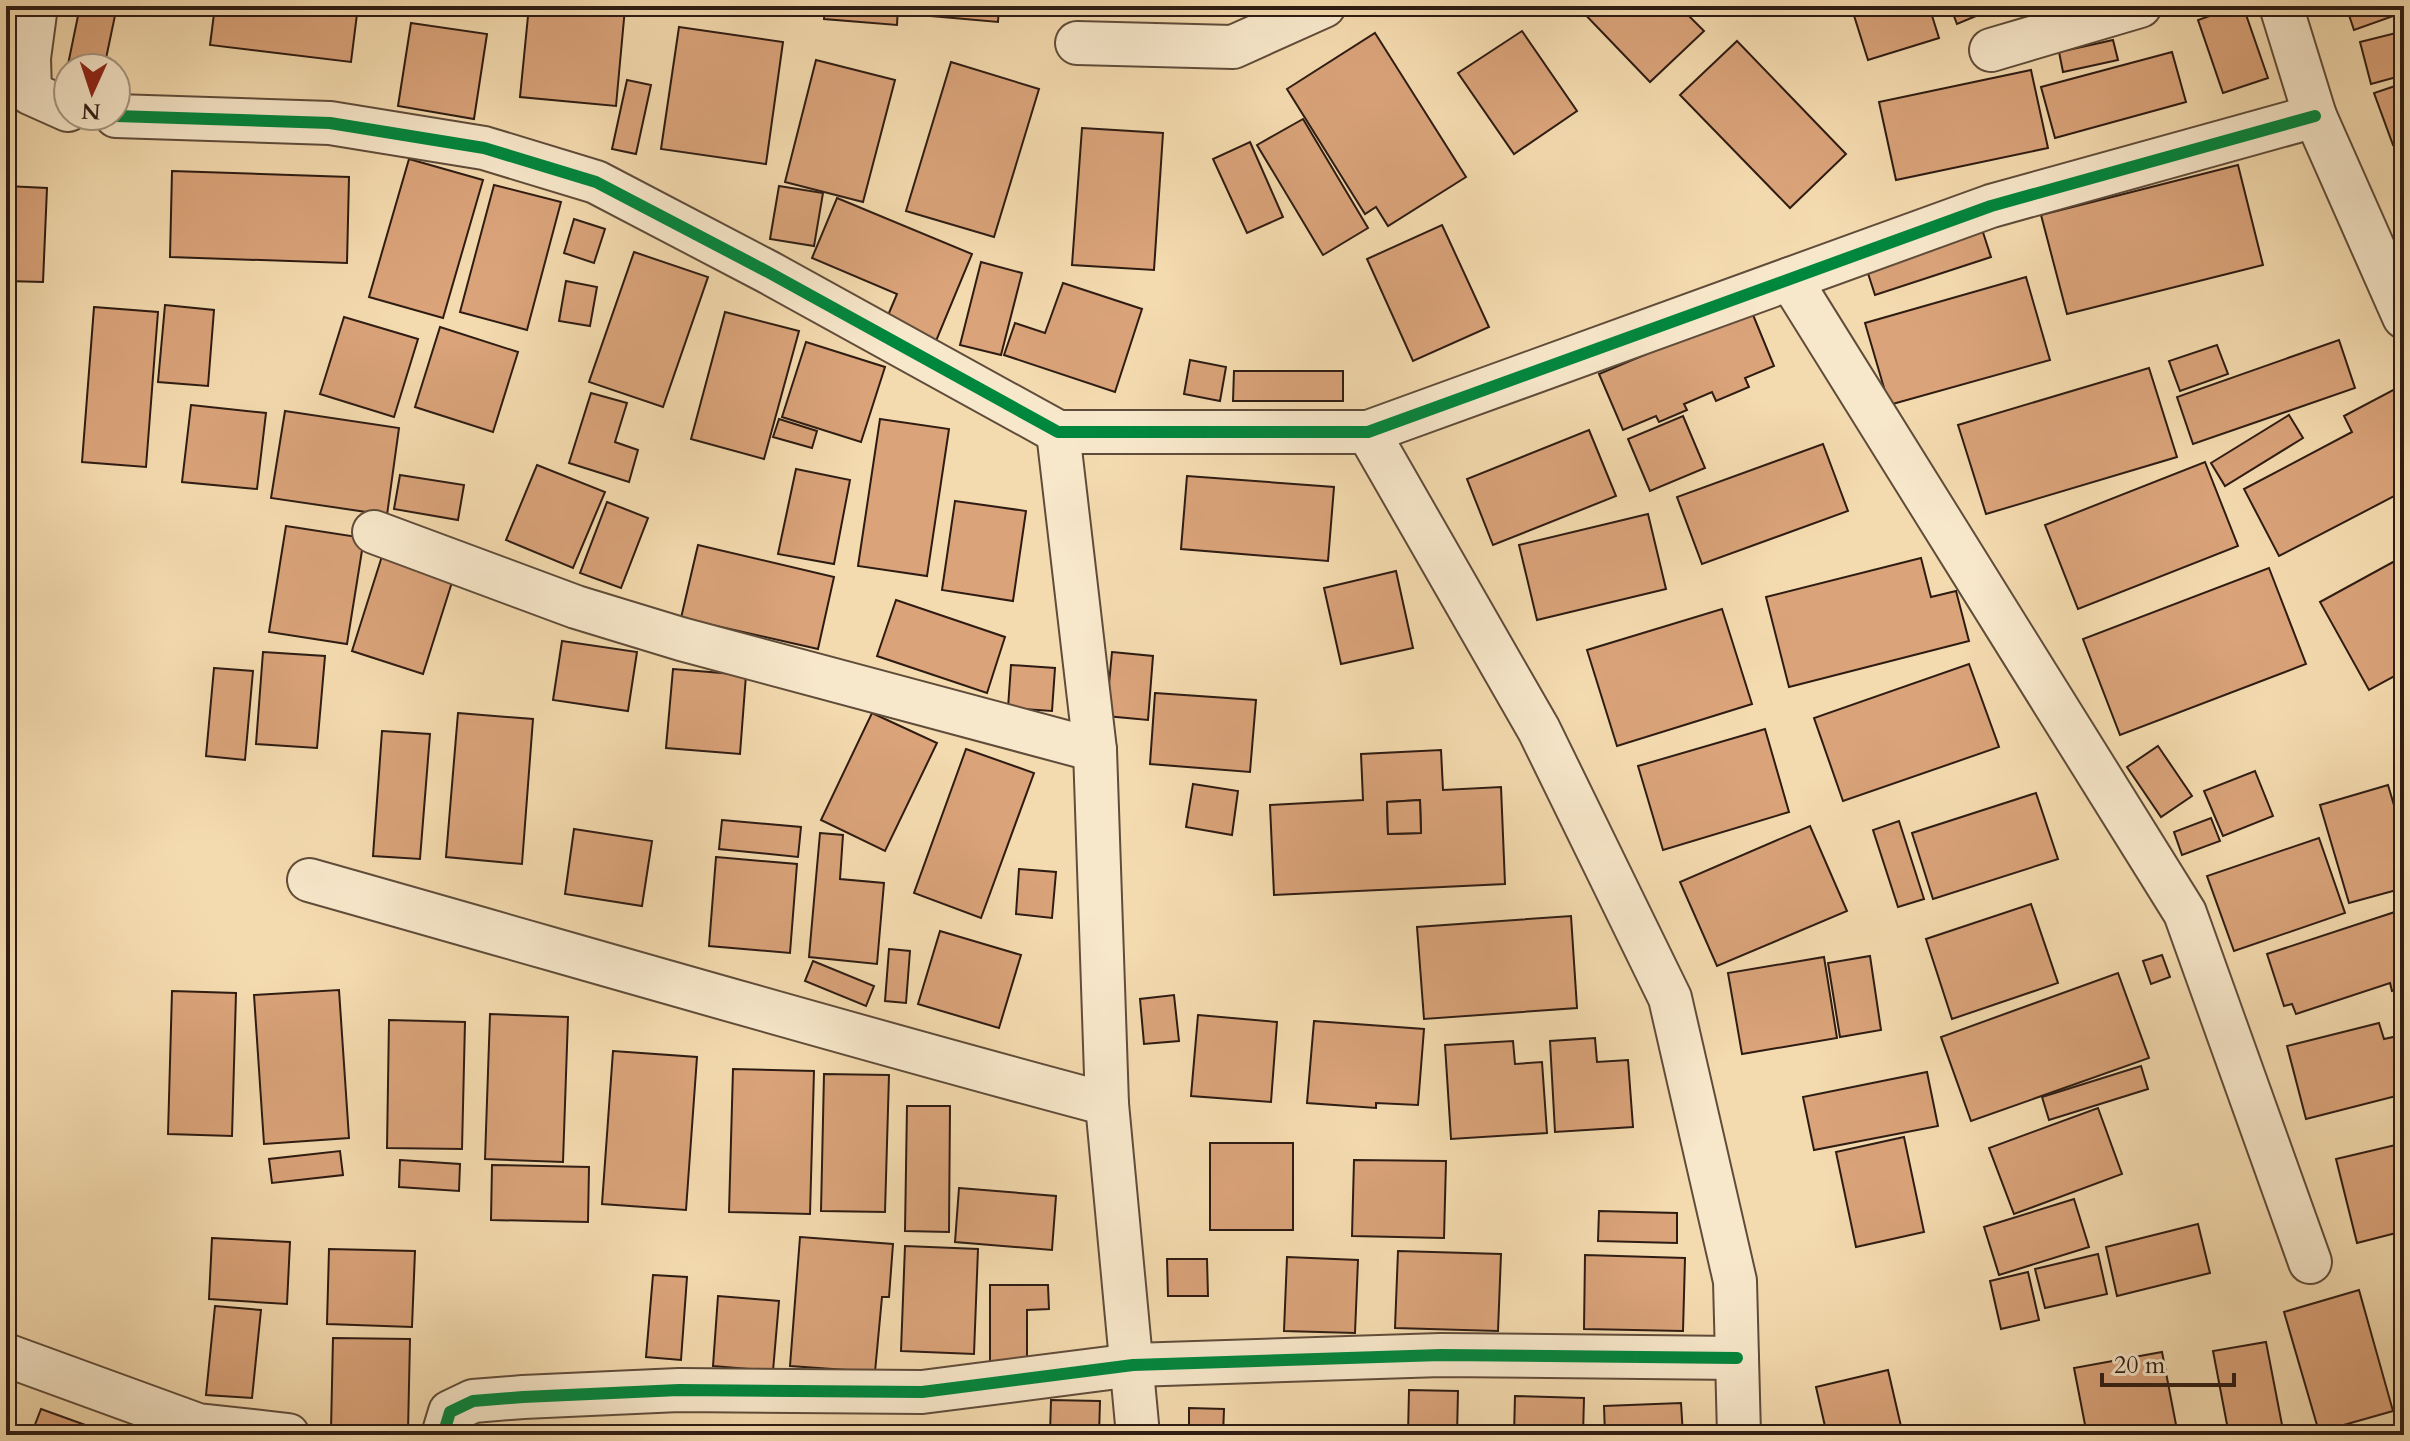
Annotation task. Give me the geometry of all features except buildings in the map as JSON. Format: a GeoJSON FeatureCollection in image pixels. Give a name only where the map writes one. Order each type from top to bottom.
{"type":"FeatureCollection","features":[{"type":"Feature","properties":{"kind":"street"},"geometry":{"type":"LineString","coordinates":[[36,6],[29,58],[30,93],[52,103]]}},
{"type":"Feature","properties":{"kind":"street"},"geometry":{"type":"LineString","coordinates":[[1077,43],[1233,47],[1324,6]]}},
{"type":"Feature","properties":{"kind":"street"},"geometry":{"type":"LineString","coordinates":[[1991,50],[2140,6]]}},
{"type":"Feature","properties":{"kind":"street"},"geometry":{"type":"LineString","coordinates":[[2281,6],[2315,116],[2402,308]]}},
{"type":"Feature","properties":{"kind":"street"},"geometry":{"type":"LineString","coordinates":[[132,117],[330,123],[484,148],[596,182],[768,272],[1058,432],[1368,432],[1991,206],[2315,116]]}},
{"type":"Feature","properties":{"kind":"street"},"geometry":{"type":"LineString","coordinates":[[1790,279],[2185,913],[2310,1262]]}},
{"type":"Feature","properties":{"kind":"street"},"geometry":{"type":"LineString","coordinates":[[1058,432],[1095,750],[1107,1104],[1138,1435]]}},
{"type":"Feature","properties":{"kind":"street"},"geometry":{"type":"LineString","coordinates":[[1368,432],[1539,730],[1670,998],[1735,1281],[1739,1435]]}},
{"type":"Feature","properties":{"kind":"street"},"geometry":{"type":"LineString","coordinates":[[374,532],[576,607],[681,639],[1095,750]]}},
{"type":"Feature","properties":{"kind":"street"},"geometry":{"type":"LineString","coordinates":[[309,880],[586,956],[876,1043],[1107,1104]]}},
{"type":"Feature","properties":{"kind":"street"},"geometry":{"type":"LineString","coordinates":[[6,1355],[198,1425],[288,1435]]}},
{"type":"Feature","properties":{"kind":"street"},"geometry":{"type":"LineString","coordinates":[[443,1435],[450,1412],[473,1401],[679,1390],[922,1392],[1133,1365],[1441,1355],[1737,1358]]}},
{"type":"Feature","properties":{"kind":"cycle path"},"geometry":{"type":"LineString","coordinates":[[132,117],[330,123],[484,148],[596,182],[768,272],[1058,432],[1368,432],[1991,206],[2315,116]]}},
{"type":"Feature","properties":{"kind":"cycle path"},"geometry":{"type":"LineString","coordinates":[[443,1435],[450,1412],[473,1401],[523,1397],[679,1390],[922,1392],[1133,1365],[1441,1355],[1737,1358]]}}]}
